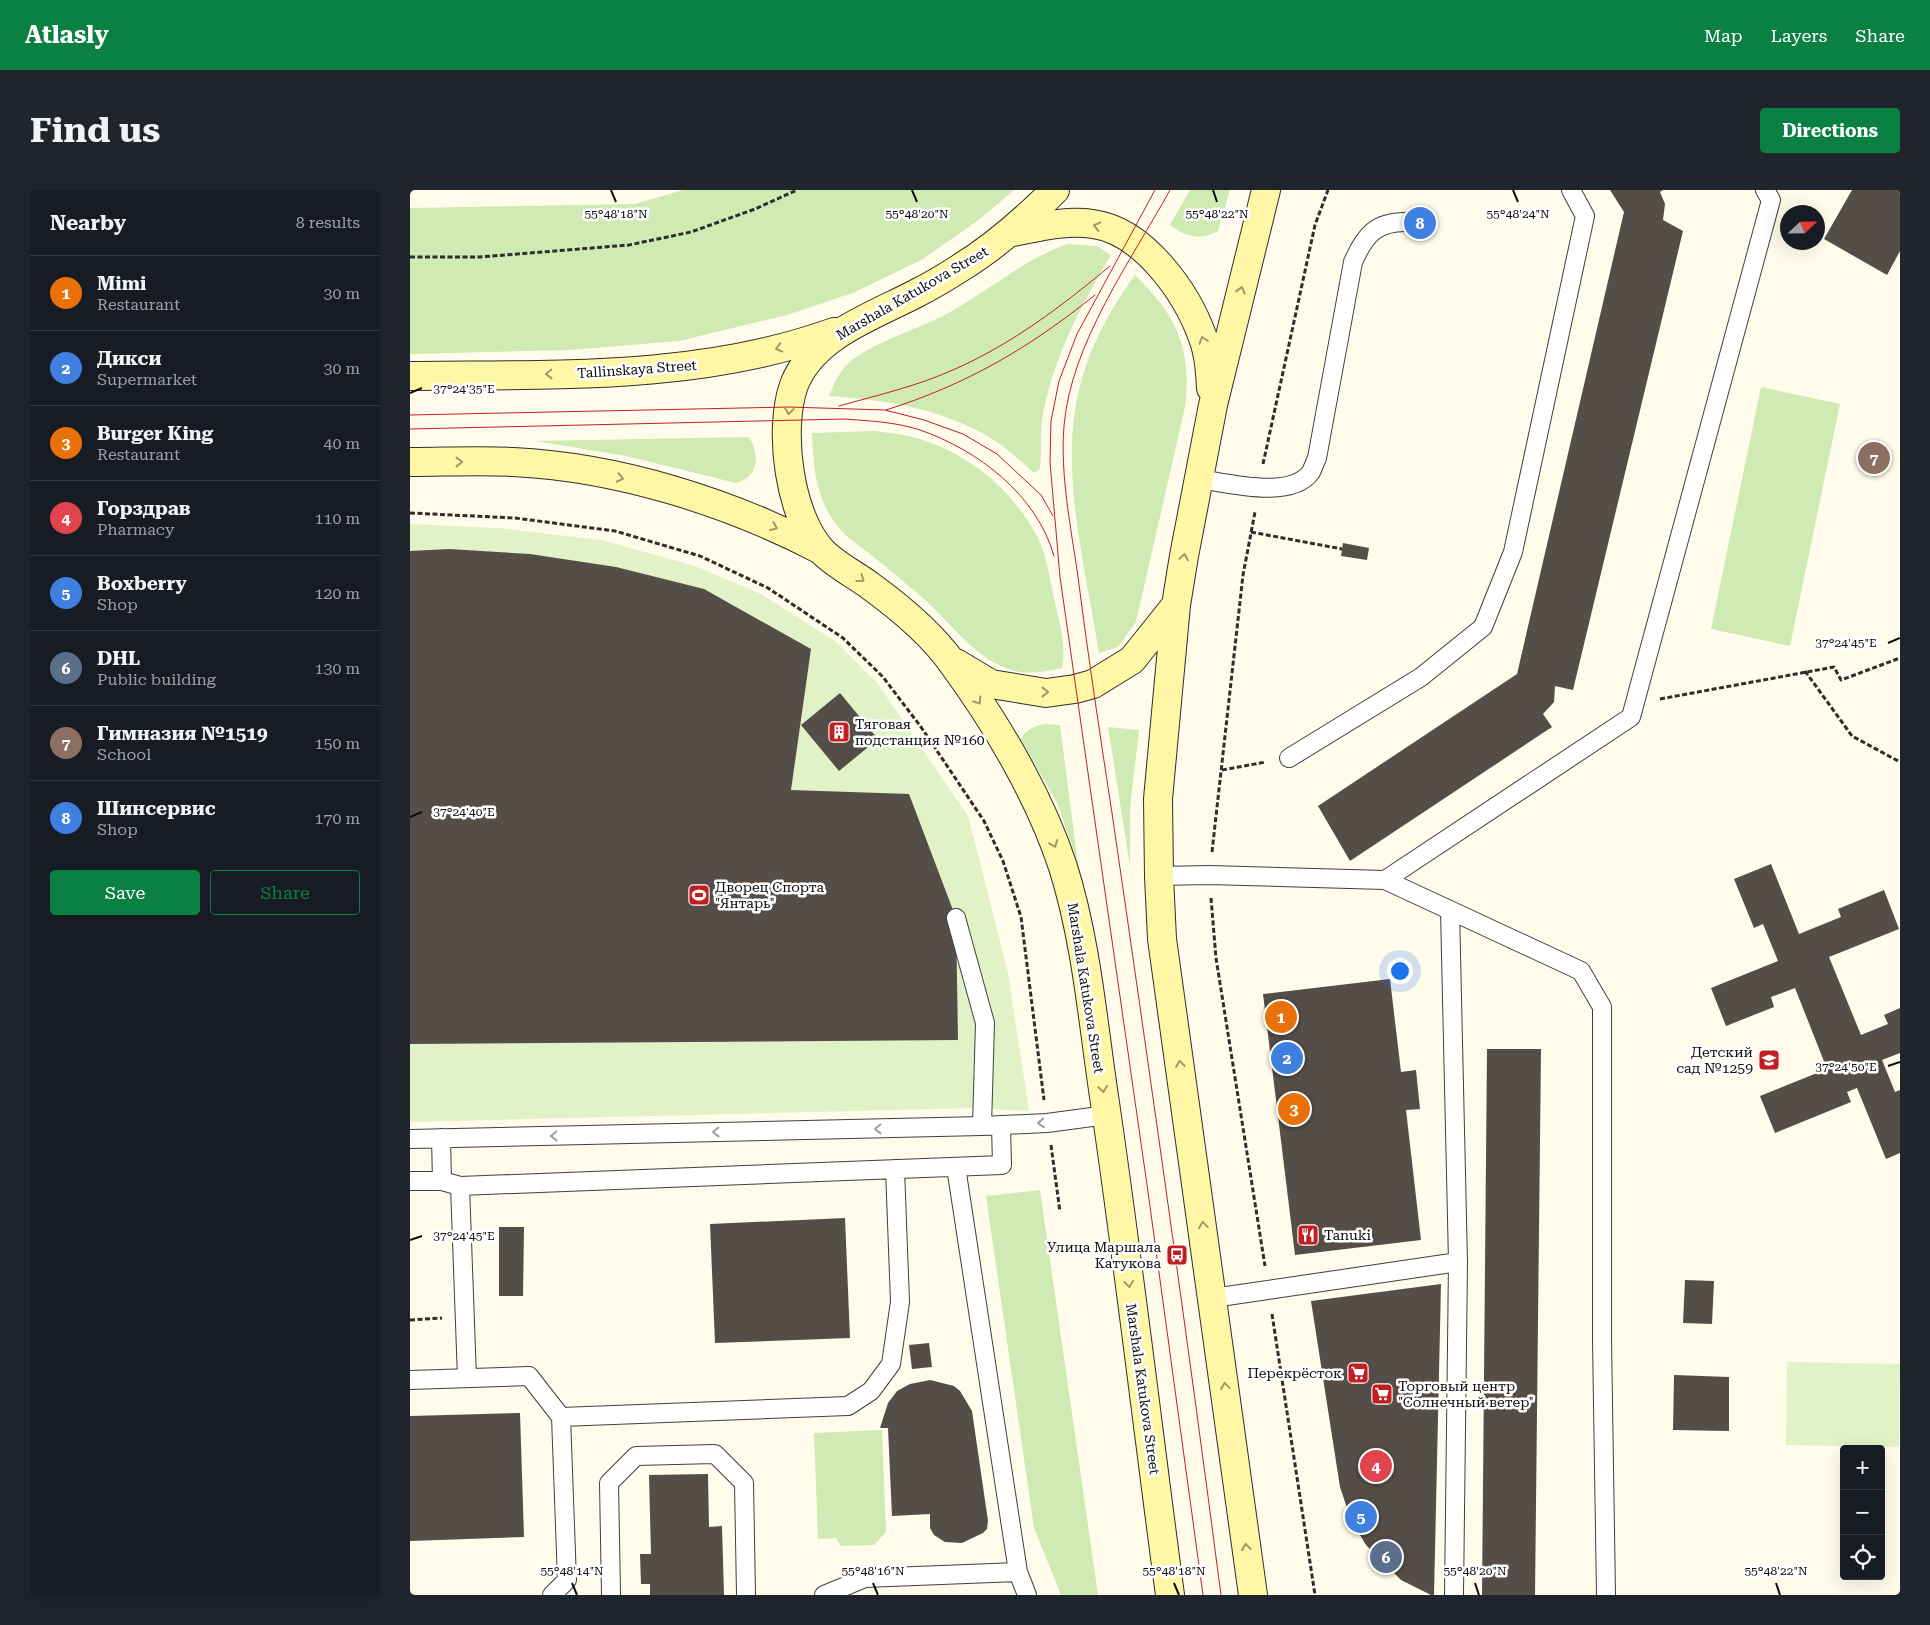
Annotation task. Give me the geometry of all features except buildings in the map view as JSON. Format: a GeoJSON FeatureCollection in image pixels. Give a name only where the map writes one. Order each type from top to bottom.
{"type":"FeatureCollection","features":[{"type":"Feature","properties":{"kind":"main road","name":"Marshala Katukova Street"},"geometry":{"type":"LineString","coordinates":[[1055,190],[1013,232],[963,267],[920,292],[858,323],[827,342],[805,363],[794,386],[789,407],[787,455],[793,491],[805,522],[822,551],[874,588],[919,628],[951,660],[998,733],[1034,798],[1062,866],[1077,916],[1106,1115],[1170,1595]]}},
{"type":"Feature","properties":{"kind":"main road"},"geometry":{"type":"LineString","coordinates":[[1253,1595],[1162,939],[1158,876],[1158,799],[1176,606],[1213,405],[1266,190]]}},
{"type":"Feature","properties":{"kind":"main road"},"geometry":{"type":"LineString","coordinates":[[1013,232],[1053,224],[1094,224],[1128,238],[1139,246],[1158,263],[1176,286],[1204,339],[1209,361],[1213,405]]}},
{"type":"Feature","properties":{"kind":"main road","name":"Tallinskaya Street"},"geometry":{"type":"LineString","coordinates":[[410,376],[602,373],[674,369],[736,359],[801,343],[858,323]]}},
{"type":"Feature","properties":{"kind":"main road"},"geometry":{"type":"LineString","coordinates":[[410,462],[514,462],[589,471],[665,488],[726,508],[787,533],[822,551]]}},
{"type":"Feature","properties":{"kind":"main road"},"geometry":{"type":"LineString","coordinates":[[951,660],[991,684],[1046,693],[1093,684],[1132,660],[1176,606]]}},
{"type":"Feature","properties":{"kind":"lane"},"geometry":{"type":"LineString","coordinates":[[1289,758],[1421,677],[1483,627],[1513,552],[1585,216],[1571,190]]}},
{"type":"Feature","properties":{"kind":"lane"},"geometry":{"type":"LineString","coordinates":[[1385,880],[1631,717],[1771,200],[1765,190]]}},
{"type":"Feature","properties":{"kind":"lane"},"geometry":{"type":"LineString","coordinates":[[1199,479],[1278,489],[1297,482],[1310,473],[1317,458],[1353,262],[1361,244],[1373,230],[1391,221],[1408,222]]}},
{"type":"Feature","properties":{"kind":"lane"},"geometry":{"type":"LineString","coordinates":[[1158,876],[1209,875],[1385,880],[1581,971],[1602,1007],[1602,1339],[1606,1595]]}},
{"type":"Feature","properties":{"kind":"lane"},"geometry":{"type":"LineString","coordinates":[[1450,910],[1458,1262],[1454,1595]]}},
{"type":"Feature","properties":{"kind":"lane"},"geometry":{"type":"LineString","coordinates":[[956,918],[985,1023],[982,1126]]}},
{"type":"Feature","properties":{"kind":"lane"},"geometry":{"type":"LineString","coordinates":[[410,1138],[982,1126],[1048,1123],[1106,1115]]}},
{"type":"Feature","properties":{"kind":"lane"},"geometry":{"type":"LineString","coordinates":[[410,1181],[442,1181],[460,1186],[1002,1165],[1001,1125]]}},
{"type":"Feature","properties":{"kind":"lane"},"geometry":{"type":"LineString","coordinates":[[441,1138],[442,1181]]}},
{"type":"Feature","properties":{"kind":"lane"},"geometry":{"type":"LineString","coordinates":[[956,1167],[1018,1572],[1027,1595]]}},
{"type":"Feature","properties":{"kind":"lane"},"geometry":{"type":"LineString","coordinates":[[561,1417],[848,1406],[871,1391],[891,1364],[900,1302],[894,1169]]}},
{"type":"Feature","properties":{"kind":"lane"},"geometry":{"type":"LineString","coordinates":[[460,1186],[467,1378]]}},
{"type":"Feature","properties":{"kind":"lane"},"geometry":{"type":"LineString","coordinates":[[1213,1298],[1458,1262]]}},
{"type":"Feature","properties":{"kind":"lane"},"geometry":{"type":"LineString","coordinates":[[410,1380],[529,1376],[561,1417],[567,1580],[552,1595]]}},
{"type":"Feature","properties":{"kind":"lane"},"geometry":{"type":"LineString","coordinates":[[611,1595],[609,1484],[636,1456],[715,1454],[744,1483],[746,1595]]}},
{"type":"Feature","properties":{"kind":"lane"},"geometry":{"type":"LineString","coordinates":[[824,1595],[865,1578],[1018,1572]]}},
{"type":"Feature","properties":{"kind":"path"},"geometry":{"type":"LineString","coordinates":[[410,257],[480,257],[629,245],[692,232],[755,209],[797,190]]}},
{"type":"Feature","properties":{"kind":"path"},"geometry":{"type":"LineString","coordinates":[[410,513],[515,518],[615,531],[700,556],[768,588],[843,638],[883,677],[921,728],[984,821],[1003,861],[1021,917],[1060,1212]]}},
{"type":"Feature","properties":{"kind":"path"},"geometry":{"type":"LineString","coordinates":[[1251,532],[1342,549]]}},
{"type":"Feature","properties":{"kind":"path"},"geometry":{"type":"LineString","coordinates":[[1635,704],[1834,667],[1841,680],[1900,658]]}},
{"type":"Feature","properties":{"kind":"path"},"geometry":{"type":"LineString","coordinates":[[1805,671],[1852,736],[1900,762]]}},
{"type":"Feature","properties":{"kind":"path"},"geometry":{"type":"LineString","coordinates":[[1222,770],[1289,758]]}},
{"type":"Feature","properties":{"kind":"path"},"geometry":{"type":"LineString","coordinates":[[410,1320],[465,1317]]}},
{"type":"Feature","properties":{"kind":"green space"},"geometry":{"type":"Polygon","coordinates":[[[683,190],[1014,190],[980,219],[923,259],[855,292],[787,315],[679,341],[570,350],[410,354],[410,208],[635,204],[683,190]]]}},
{"type":"Feature","properties":{"kind":"green space"},"geometry":{"type":"Polygon","coordinates":[[[1190,190],[1230,190],[1218,231],[1199,237],[1187,235],[1170,225],[1190,190]]]}},
{"type":"Feature","properties":{"kind":"green space"},"geometry":{"type":"Polygon","coordinates":[[[1068,244],[1097,246],[1111,255],[1078,314],[1060,355],[1042,420],[1040,469],[1034,473],[995,441],[951,419],[931,412],[891,403],[829,396],[844,368],[862,353],[950,312],[1022,266],[1068,244]]]}},
{"type":"Feature","properties":{"kind":"green space"},"geometry":{"type":"Polygon","coordinates":[[[1135,275],[1161,304],[1178,334],[1186,367],[1185,407],[1136,622],[1118,647],[1099,653],[1076,519],[1072,451],[1074,418],[1080,386],[1089,356],[1110,314],[1135,275]]]}},
{"type":"Feature","properties":{"kind":"green space"},"geometry":{"type":"Polygon","coordinates":[[[1761,387],[1840,404],[1790,646],[1711,629],[1761,387]]]}},
{"type":"Feature","properties":{"kind":"green space"},"geometry":{"type":"Polygon","coordinates":[[[875,431],[911,437],[935,444],[953,453],[986,475],[1015,503],[1037,536],[1045,558],[1062,633],[1064,650],[1062,668],[1027,673],[994,663],[972,647],[925,600],[851,540],[835,524],[818,487],[814,466],[812,433],[875,431]]]}},
{"type":"Feature","properties":{"kind":"green space"},"geometry":{"type":"Polygon","coordinates":[[[749,437],[755,451],[755,464],[749,476],[736,483],[626,456],[535,441],[749,437]]]}},
{"type":"Feature","properties":{"kind":"green space","name":"Дворец Спорта \"Янтарь\""},"geometry":{"type":"Polygon","coordinates":[[[410,524],[498,528],[601,540],[695,566],[761,594],[835,641],[878,684],[968,816],[1008,973],[1029,1111],[974,1108],[410,1122],[410,524]]]}},
{"type":"Feature","properties":{"kind":"green space"},"geometry":{"type":"Polygon","coordinates":[[[1045,724],[1060,725],[1078,864],[1058,805],[1021,739],[1031,728],[1045,724]]]}},
{"type":"Feature","properties":{"kind":"green space"},"geometry":{"type":"Polygon","coordinates":[[[1108,727],[1139,730],[1130,809],[1130,866],[1108,727]]]}},
{"type":"Feature","properties":{"kind":"green space"},"geometry":{"type":"Polygon","coordinates":[[[1040,1190],[1098,1595],[1061,1595],[1034,1528],[986,1196],[1040,1190]]]}},
{"type":"Feature","properties":{"kind":"green space"},"geometry":{"type":"Polygon","coordinates":[[[1787,1362],[1900,1364],[1899,1447],[1885,1447],[1885,1445],[1786,1445],[1787,1362]]]}},
{"type":"Feature","properties":{"kind":"green space"},"geometry":{"type":"Polygon","coordinates":[[[882,1430],[886,1532],[874,1545],[841,1546],[836,1538],[818,1539],[814,1433],[882,1430]]]}},
{"type":"Feature","properties":{"kind":"tram line"},"geometry":{"type":"LineString","coordinates":[[1155,190],[1077,334],[1059,381],[1051,421],[1050,462],[1060,577],[1149,1199],[1203,1595]]}},
{"type":"Feature","properties":{"kind":"tram line"},"geometry":{"type":"LineString","coordinates":[[1170,190],[1121,274],[1090,334],[1078,364],[1069,395],[1063,445],[1069,520],[1154,1106],[1221,1595]]}},
{"type":"Feature","properties":{"kind":"tram line"},"geometry":{"type":"LineString","coordinates":[[839,406],[898,390],[955,369],[976,359],[1036,323],[1110,266]]}},
{"type":"Feature","properties":{"kind":"tram line"},"geometry":{"type":"LineString","coordinates":[[886,410],[944,389],[996,363],[1046,332],[1095,295]]}},
{"type":"Feature","properties":{"kind":"tram line"},"geometry":{"type":"LineString","coordinates":[[410,415],[789,407],[885,410],[924,420],[963,434],[997,454],[1041,495],[1053,516]]}},
{"type":"Feature","properties":{"kind":"tram line"},"geometry":{"type":"LineString","coordinates":[[410,429],[845,419],[902,425],[942,439],[963,450],[1002,478],[1034,513],[1046,534],[1054,556]]}},
{"type":"Feature","properties":{"kind":"place","name":"Шинсервис"},"geometry":{"type":"Point","coordinates":[1420,223]}},
{"type":"Feature","properties":{"kind":"place","name":"Гимназия №1519"},"geometry":{"type":"Point","coordinates":[1874,458]}},
{"type":"Feature","properties":{"kind":"place","name":"Тяговая подстанция №160"},"geometry":{"type":"Point","coordinates":[839,732]}},
{"type":"Feature","properties":{"kind":"place","name":"Дворец Спорта \"Янтарь\""},"geometry":{"type":"Point","coordinates":[699,895]}},
{"type":"Feature","properties":{"kind":"place","name":"Mimi"},"geometry":{"type":"Point","coordinates":[1281,1017]}},
{"type":"Feature","properties":{"kind":"place","name":"Дикси"},"geometry":{"type":"Point","coordinates":[1287,1058]}},
{"type":"Feature","properties":{"kind":"place","name":"Детский сад №1259"},"geometry":{"type":"Point","coordinates":[1769,1060]}},
{"type":"Feature","properties":{"kind":"place","name":"Burger King"},"geometry":{"type":"Point","coordinates":[1294,1109]}},
{"type":"Feature","properties":{"kind":"place","name":"Tanuki"},"geometry":{"type":"Point","coordinates":[1308,1235]}},
{"type":"Feature","properties":{"kind":"place","name":"Улица Маршала Катукова"},"geometry":{"type":"Point","coordinates":[1177,1255]}},
{"type":"Feature","properties":{"kind":"place","name":"Перекрёсток"},"geometry":{"type":"Point","coordinates":[1358,1373]}},
{"type":"Feature","properties":{"kind":"place","name":"Торговый центр \"Солнечный ветер\""},"geometry":{"type":"Point","coordinates":[1382,1394]}},
{"type":"Feature","properties":{"kind":"place","name":"Горздрав"},"geometry":{"type":"Point","coordinates":[1376,1466]}},
{"type":"Feature","properties":{"kind":"place","name":"Boxberry"},"geometry":{"type":"Point","coordinates":[1361,1517]}},
{"type":"Feature","properties":{"kind":"place","name":"DHL"},"geometry":{"type":"Point","coordinates":[1386,1557]}}]}
